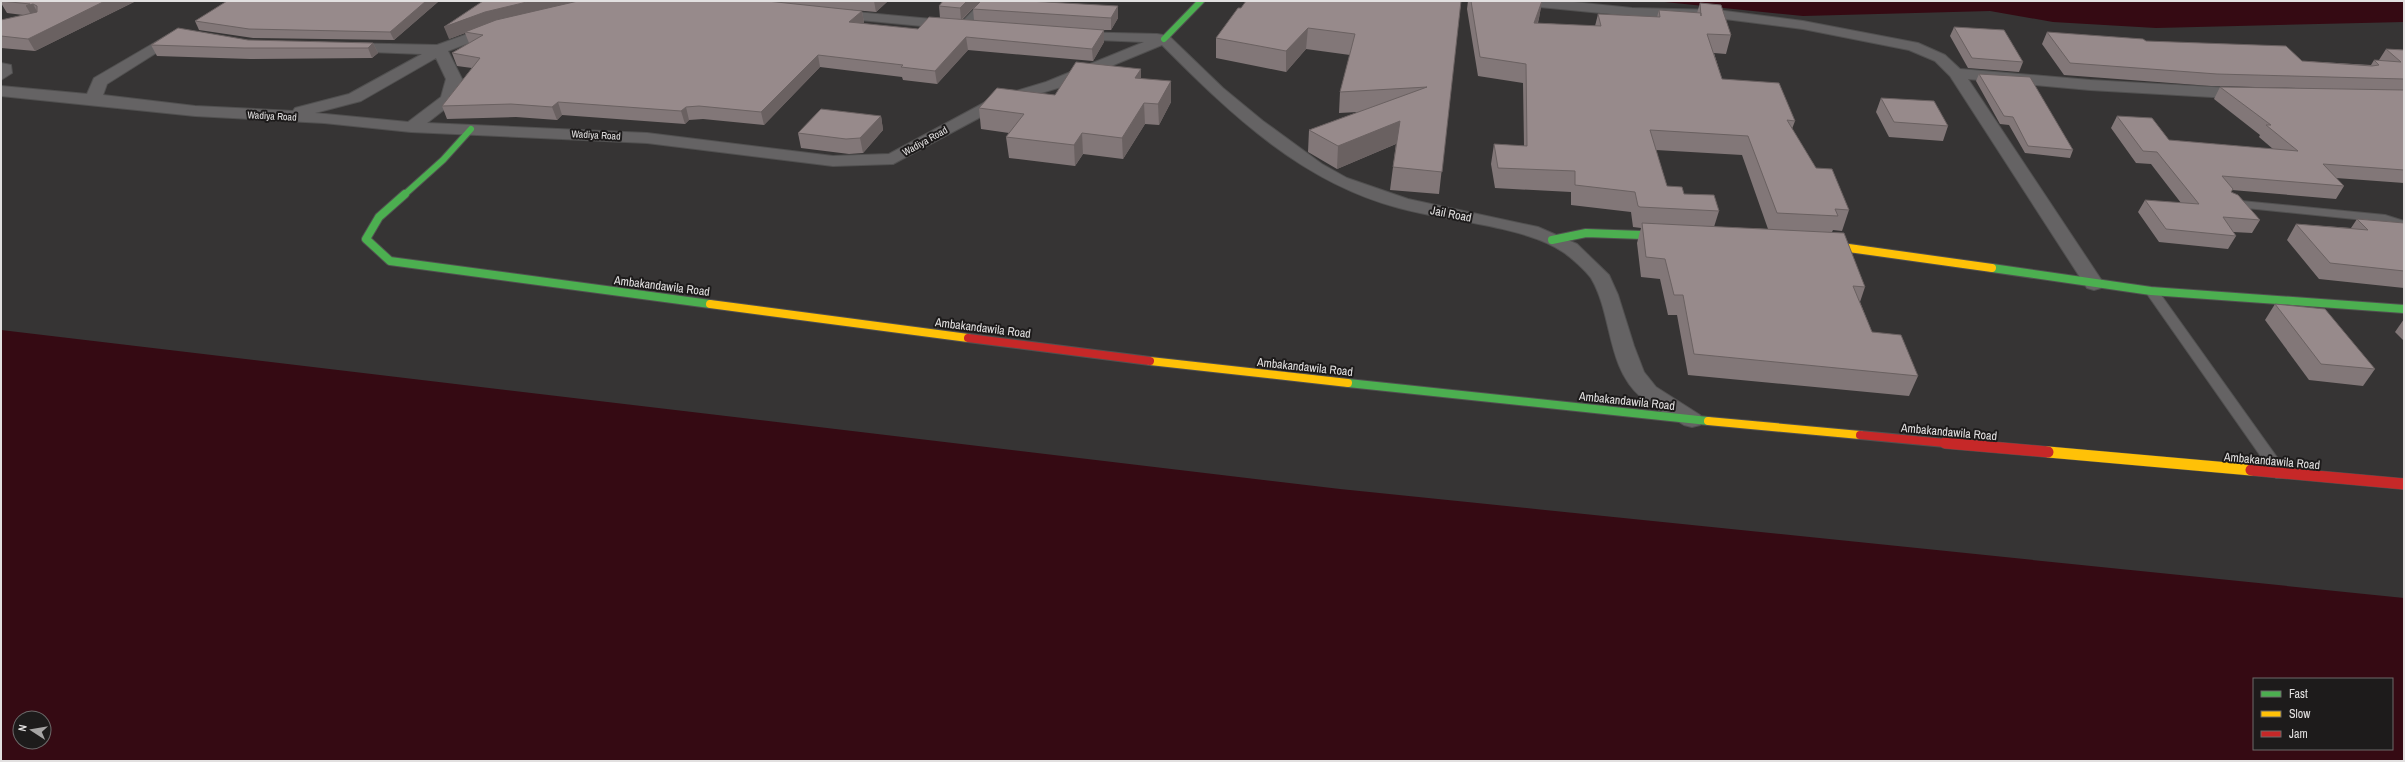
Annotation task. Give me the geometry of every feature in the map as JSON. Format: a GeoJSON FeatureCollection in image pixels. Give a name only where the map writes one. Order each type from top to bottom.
{"type":"FeatureCollection","features":[{"type":"Feature","properties":{"kind":"street"},"geometry":{"type":"LineString","coordinates":[[1059,34],[1164,39],[1201,1]]}},
{"type":"Feature","properties":{"kind":"street"},"geometry":{"type":"LineString","coordinates":[[1520,1],[1632,12],[1717,14],[1803,25],[1912,46],[1940,58],[1956,73],[2094,284]]}},
{"type":"Feature","properties":{"kind":"street"},"geometry":{"type":"LineString","coordinates":[[818,12],[979,27]]}},
{"type":"Feature","properties":{"kind":"street"},"geometry":{"type":"LineString","coordinates":[[277,117],[355,98],[440,50],[495,28],[510,25]]}},
{"type":"Feature","properties":{"kind":"street"},"geometry":{"type":"LineString","coordinates":[[93,99],[100,80],[178,32],[192,35]]}},
{"type":"Feature","properties":{"kind":"street","name":"Wadiya Road"},"geometry":{"type":"LineString","coordinates":[[1,92],[93,99],[194,111],[277,117],[324,118],[411,127],[647,138],[740,148],[833,162],[893,159],[999,101],[1052,84],[1164,39]]}},
{"type":"Feature","properties":{"kind":"street","name":"Jail Road"},"geometry":{"type":"LineString","coordinates":[[1164,39],[1217,91],[1257,125],[1305,161],[1341,182],[1403,204],[1508,225],[1552,240],[1570,248],[1599,275],[1608,295],[1623,346],[1634,373],[1648,392],[1692,420]]}},
{"type":"Feature","properties":{"kind":"street"},"geometry":{"type":"LineString","coordinates":[[332,46],[440,50]]}},
{"type":"Feature","properties":{"kind":"street"},"geometry":{"type":"LineString","coordinates":[[411,127],[448,99],[454,79],[440,50]]}},
{"type":"Feature","properties":{"kind":"street"},"geometry":{"type":"LineString","coordinates":[[1956,73],[2090,85],[2263,94]]}},
{"type":"Feature","properties":{"kind":"street","name":"Ambakandawila Road"},"geometry":{"type":"LineString","coordinates":[[471,130],[412,189],[379,217],[366,239],[390,261],[498,277],[1170,364],[1692,420],[2404,484]]}},
{"type":"Feature","properties":{"kind":"street"},"geometry":{"type":"LineString","coordinates":[[1552,240],[1586,233],[1681,236]]}},
{"type":"Feature","properties":{"kind":"street"},"geometry":{"type":"LineString","coordinates":[[1809,243],[1833,244],[2094,284],[2151,291],[2404,309]]}},
{"type":"Feature","properties":{"kind":"lane"},"geometry":{"type":"LineString","coordinates":[[963,26],[987,1]]}},
{"type":"Feature","properties":{"kind":"lane"},"geometry":{"type":"LineString","coordinates":[[1,66],[7,67],[7,73],[1,77]]}},
{"type":"Feature","properties":{"kind":"lane"},"geometry":{"type":"LineString","coordinates":[[2231,204],[2385,220],[2404,225]]}},
{"type":"Feature","properties":{"kind":"lane"},"geometry":{"type":"LineString","coordinates":[[2151,291],[2281,474]]}},
{"type":"Feature","properties":{"kind":"shaded area"},"geometry":{"type":"Polygon","coordinates":[[[1655,1],[2404,1],[2404,22],[2156,28],[2053,22],[1990,11],[1803,16],[1655,1]]]}},
{"type":"Feature","properties":{"kind":"shaded area"},"geometry":{"type":"Polygon","coordinates":[[[1,330],[1340,489],[2404,598],[2404,761],[1,761],[1,330]]]}},
{"type":"Feature","properties":{"kind":"building"},"geometry":{"type":"Polygon","coordinates":[[[1,1],[105,1],[28,39],[1,36],[1,20],[37,12],[37,6],[33,4],[26,6],[30,4],[1,1]]]}},
{"type":"Feature","properties":{"kind":"building"},"geometry":{"type":"Polygon","coordinates":[[[227,1],[426,1],[390,32],[249,29],[195,21],[227,1]]]}},
{"type":"Feature","properties":{"kind":"building"},"geometry":{"type":"Polygon","coordinates":[[[483,1],[531,1],[485,12],[444,27],[483,1]]]}},
{"type":"Feature","properties":{"kind":"building"},"geometry":{"type":"Polygon","coordinates":[[[578,1],[767,1],[862,11],[849,22],[918,29],[929,17],[1104,30],[1092,49],[966,37],[935,71],[901,67],[903,65],[818,55],[761,112],[699,106],[686,107],[681,111],[558,102],[552,107],[511,104],[442,106],[480,58],[452,53],[483,35],[465,32],[496,20],[578,1]]]}},
{"type":"Feature","properties":{"kind":"building"},"geometry":{"type":"Polygon","coordinates":[[[943,1],[967,1],[960,8],[939,6],[943,1]]]}},
{"type":"Feature","properties":{"kind":"building"},"geometry":{"type":"Polygon","coordinates":[[[981,1],[1028,1],[1118,6],[1111,18],[973,9],[981,1]]]}},
{"type":"Feature","properties":{"kind":"building"},"geometry":{"type":"Polygon","coordinates":[[[1246,1],[1461,1],[1442,172],[1393,167],[1400,121],[1338,146],[1309,130],[1427,87],[1340,92],[1355,34],[1308,28],[1286,51],[1216,38],[1238,8],[1241,8],[1246,1]]]}},
{"type":"Feature","properties":{"kind":"building"},"geometry":{"type":"Polygon","coordinates":[[[1471,1],[1542,1],[1534,23],[1601,26],[1598,14],[1660,17],[1659,10],[1701,13],[1700,3],[1721,5],[1731,35],[1707,34],[1722,79],[1779,83],[1795,121],[1787,120],[1816,168],[1832,169],[1849,210],[1835,209],[1838,216],[1777,213],[1748,136],[1650,130],[1667,186],[1682,187],[1684,194],[1714,195],[1719,211],[1640,207],[1638,206],[1635,192],[1575,185],[1575,171],[1498,168],[1494,144],[1527,146],[1526,64],[1480,57],[1471,1]]]}},
{"type":"Feature","properties":{"kind":"building"},"geometry":{"type":"Polygon","coordinates":[[[1954,27],[2004,30],[2023,62],[1972,58],[1954,27]]]}},
{"type":"Feature","properties":{"kind":"building"},"geometry":{"type":"Polygon","coordinates":[[[178,28],[248,40],[373,43],[368,48],[244,48],[151,45],[178,28]]]}},
{"type":"Feature","properties":{"kind":"building"},"geometry":{"type":"Polygon","coordinates":[[[2047,32],[2143,39],[2146,41],[2286,46],[2302,61],[2372,66],[2379,65],[2374,60],[2401,62],[2386,49],[2404,50],[2404,79],[2217,74],[2070,63],[2047,32]]]}},
{"type":"Feature","properties":{"kind":"building"},"geometry":{"type":"Polygon","coordinates":[[[1076,62],[1141,69],[1135,78],[1171,81],[1158,104],[1144,103],[1122,138],[1082,133],[1074,145],[1006,137],[1024,114],[979,108],[997,88],[1055,95],[1076,62]]]}},
{"type":"Feature","properties":{"kind":"building"},"geometry":{"type":"Polygon","coordinates":[[[1979,74],[2030,77],[2073,150],[2028,146],[2013,117],[2004,116],[1979,74]]]}},
{"type":"Feature","properties":{"kind":"building"},"geometry":{"type":"Polygon","coordinates":[[[2220,87],[2404,90],[2404,170],[2323,164],[2344,186],[2222,176],[2233,189],[2231,192],[2238,195],[2260,220],[2223,217],[2236,236],[2166,229],[2145,200],[2199,204],[2157,152],[2143,151],[2117,116],[2152,118],[2169,140],[2298,151],[2266,125],[2271,125],[2220,87]]]}},
{"type":"Feature","properties":{"kind":"building"},"geometry":{"type":"Polygon","coordinates":[[[1881,98],[1934,101],[1948,126],[1894,122],[1881,98]]]}},
{"type":"Feature","properties":{"kind":"building"},"geometry":{"type":"Polygon","coordinates":[[[821,109],[881,116],[860,138],[846,139],[798,133],[821,109]]]}},
{"type":"Feature","properties":{"kind":"building"},"geometry":{"type":"Polygon","coordinates":[[[2357,219],[2404,223],[2404,271],[2330,263],[2296,224],[2368,230],[2357,219]]]}},
{"type":"Feature","properties":{"kind":"building"},"geometry":{"type":"Polygon","coordinates":[[[1642,223],[1844,233],[1865,287],[1853,286],[1872,332],[1901,335],[1918,376],[1694,354],[1683,295],[1674,295],[1665,259],[1646,257],[1642,223]]]}},
{"type":"Feature","properties":{"kind":"building"},"geometry":{"type":"Polygon","coordinates":[[[2275,304],[2325,309],[2375,369],[2321,364],[2275,304]]]}},
{"type":"Feature","properties":{"kind":"traffic: fast"},"geometry":{"type":"LineString","coordinates":[[1164,39],[1201,1]]}},
{"type":"Feature","properties":{"kind":"traffic: fast"},"geometry":{"type":"LineString","coordinates":[[471,129],[443,160],[379,217],[366,239],[390,261],[710,304]]}},
{"type":"Feature","properties":{"kind":"traffic: fast"},"geometry":{"type":"LineString","coordinates":[[1552,240],[1586,233],[1670,236]]}},
{"type":"Feature","properties":{"kind":"traffic: fast"},"geometry":{"type":"LineString","coordinates":[[1992,268],[2151,291],[2404,309]]}},
{"type":"Feature","properties":{"kind":"traffic: fast"},"geometry":{"type":"LineString","coordinates":[[1348,383],[1708,421]]}},
{"type":"Feature","properties":{"kind":"traffic: slow"},"geometry":{"type":"LineString","coordinates":[[1820,244],[1992,268]]}},
{"type":"Feature","properties":{"kind":"traffic: slow"},"geometry":{"type":"LineString","coordinates":[[710,304],[968,338]]}},
{"type":"Feature","properties":{"kind":"traffic: slow"},"geometry":{"type":"LineString","coordinates":[[1150,361],[1348,383]]}},
{"type":"Feature","properties":{"kind":"traffic: slow"},"geometry":{"type":"LineString","coordinates":[[1708,421],[1860,435]]}},
{"type":"Feature","properties":{"kind":"traffic: slow"},"geometry":{"type":"LineString","coordinates":[[2048,452],[2251,470]]}},
{"type":"Feature","properties":{"kind":"traffic: jam"},"geometry":{"type":"LineString","coordinates":[[968,338],[1150,361]]}},
{"type":"Feature","properties":{"kind":"traffic: jam"},"geometry":{"type":"LineString","coordinates":[[1860,435],[2048,452]]}},
{"type":"Feature","properties":{"kind":"traffic: jam"},"geometry":{"type":"LineString","coordinates":[[2251,470],[2404,484]]}}]}
